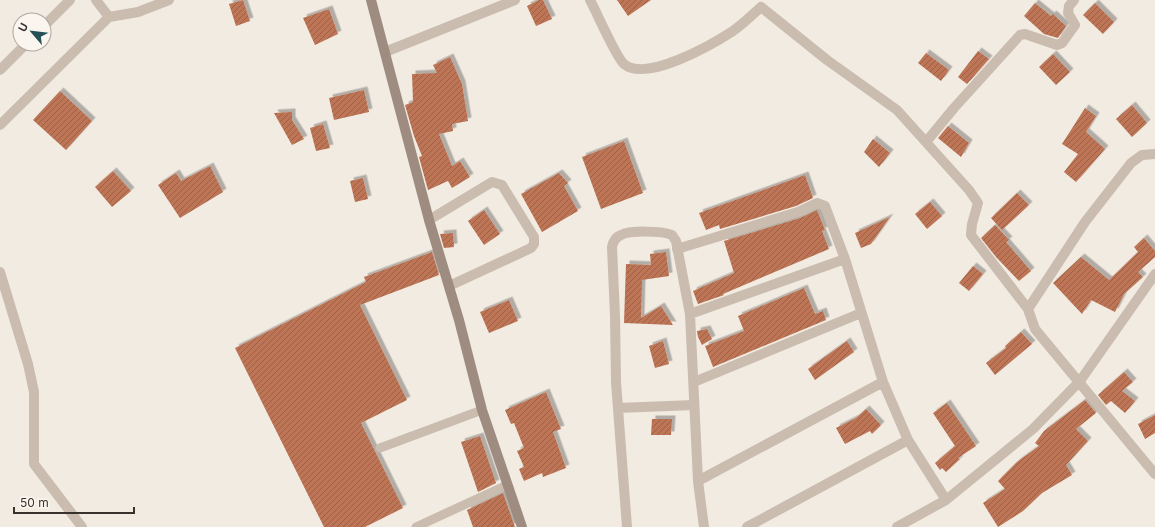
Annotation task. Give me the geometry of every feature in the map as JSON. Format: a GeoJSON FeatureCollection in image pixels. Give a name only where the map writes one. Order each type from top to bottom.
{"type":"FeatureCollection","features":[{"type":"Feature","properties":{"kind":"street"},"geometry":{"type":"LineString","coordinates":[[52,18],[70,0]]}},
{"type":"Feature","properties":{"kind":"street"},"geometry":{"type":"LineString","coordinates":[[96,0],[109,17]]}},
{"type":"Feature","properties":{"kind":"street"},"geometry":{"type":"LineString","coordinates":[[0,125],[109,17],[138,12],[169,0]]}},
{"type":"Feature","properties":{"kind":"street"},"geometry":{"type":"LineString","coordinates":[[371,0],[429,220],[449,286],[482,410],[522,527]]}},
{"type":"Feature","properties":{"kind":"street"},"geometry":{"type":"LineString","coordinates":[[385,52],[515,0]]}},
{"type":"Feature","properties":{"kind":"street"},"geometry":{"type":"LineString","coordinates":[[590,0],[623,63],[638,70],[658,66],[686,57],[734,30],[763,3],[827,60],[897,110],[970,190],[978,203],[972,224],[971,236],[1028,309],[1035,329],[1080,381],[1155,474]]}},
{"type":"Feature","properties":{"kind":"street"},"geometry":{"type":"LineString","coordinates":[[926,142],[954,108],[1020,35],[1025,34],[1057,45],[1062,43],[1075,26],[1068,13],[1069,6],[1074,0]]}},
{"type":"Feature","properties":{"kind":"street"},"geometry":{"type":"LineString","coordinates":[[0,70],[18,52]]}},
{"type":"Feature","properties":{"kind":"street"},"geometry":{"type":"LineString","coordinates":[[1028,309],[1085,222],[1131,163],[1142,155],[1155,154]]}},
{"type":"Feature","properties":{"kind":"street"},"geometry":{"type":"LineString","coordinates":[[429,220],[492,182],[502,185],[534,237],[534,244],[531,248],[449,286]]}},
{"type":"Feature","properties":{"kind":"street"},"geometry":{"type":"LineString","coordinates":[[677,249],[820,203],[828,209],[883,382],[908,440],[946,500]]}},
{"type":"Feature","properties":{"kind":"street"},"geometry":{"type":"LineString","coordinates":[[627,527],[618,408],[615,316],[611,260],[612,244],[620,235],[627,233],[662,232],[672,235],[677,249],[690,314],[698,481],[704,527]]}},
{"type":"Feature","properties":{"kind":"street"},"geometry":{"type":"LineString","coordinates":[[690,314],[845,259]]}},
{"type":"Feature","properties":{"kind":"street"},"geometry":{"type":"LineString","coordinates":[[0,272],[28,364],[34,392],[34,464],[82,527]]}},
{"type":"Feature","properties":{"kind":"street"},"geometry":{"type":"LineString","coordinates":[[897,527],[946,500],[1033,429],[1080,381],[1155,274]]}},
{"type":"Feature","properties":{"kind":"street"},"geometry":{"type":"LineString","coordinates":[[694,382],[861,313]]}},
{"type":"Feature","properties":{"kind":"street"},"geometry":{"type":"LineString","coordinates":[[698,481],[883,382]]}},
{"type":"Feature","properties":{"kind":"street"},"geometry":{"type":"LineString","coordinates":[[618,408],[694,405]]}},
{"type":"Feature","properties":{"kind":"street"},"geometry":{"type":"LineString","coordinates":[[747,527],[908,440]]}},
{"type":"Feature","properties":{"kind":"lane"},"geometry":{"type":"LineString","coordinates":[[380,448],[482,410]]}},
{"type":"Feature","properties":{"kind":"lane"},"geometry":{"type":"LineString","coordinates":[[416,527],[507,485]]}},
{"type":"Feature","properties":{"kind":"building"},"geometry":{"type":"Polygon","coordinates":[[[243,0],[250,21],[236,26],[229,4],[243,0]]]}},
{"type":"Feature","properties":{"kind":"building"},"geometry":{"type":"Polygon","coordinates":[[[539,0],[543,0],[552,19],[536,26],[527,6],[539,0]]]}},
{"type":"Feature","properties":{"kind":"building"},"geometry":{"type":"Polygon","coordinates":[[[617,0],[651,0],[628,16],[617,0]]]}},
{"type":"Feature","properties":{"kind":"building"},"geometry":{"type":"Polygon","coordinates":[[[1035,3],[1051,16],[1053,14],[1066,26],[1058,38],[1044,34],[1024,16],[1035,3]]]}},
{"type":"Feature","properties":{"kind":"building"},"geometry":{"type":"Polygon","coordinates":[[[1095,3],[1114,22],[1103,34],[1083,15],[1095,3]]]}},
{"type":"Feature","properties":{"kind":"building"},"geometry":{"type":"Polygon","coordinates":[[[329,9],[338,34],[315,45],[303,18],[329,9]]]}},
{"type":"Feature","properties":{"kind":"building"},"geometry":{"type":"Polygon","coordinates":[[[978,51],[989,59],[967,84],[958,77],[978,51]]]}},
{"type":"Feature","properties":{"kind":"building"},"geometry":{"type":"Polygon","coordinates":[[[926,53],[949,70],[941,81],[918,63],[926,53]]]}},
{"type":"Feature","properties":{"kind":"building"},"geometry":{"type":"Polygon","coordinates":[[[1053,54],[1070,72],[1056,85],[1039,67],[1053,54]]]}},
{"type":"Feature","properties":{"kind":"building"},"geometry":{"type":"Polygon","coordinates":[[[450,57],[462,84],[468,121],[452,124],[453,131],[439,134],[452,166],[460,161],[470,177],[452,188],[448,181],[428,190],[419,157],[422,156],[414,136],[405,105],[413,102],[412,74],[437,73],[433,65],[450,57]]]}},
{"type":"Feature","properties":{"kind":"building"},"geometry":{"type":"Polygon","coordinates":[[[364,90],[369,112],[334,120],[329,98],[364,90]]]}},
{"type":"Feature","properties":{"kind":"building"},"geometry":{"type":"Polygon","coordinates":[[[60,91],[92,121],[66,150],[33,120],[60,91]]]}},
{"type":"Feature","properties":{"kind":"building"},"geometry":{"type":"Polygon","coordinates":[[[1132,105],[1147,123],[1132,137],[1116,119],[1132,105]]]}},
{"type":"Feature","properties":{"kind":"building"},"geometry":{"type":"Polygon","coordinates":[[[1085,108],[1096,116],[1086,132],[1105,149],[1076,182],[1064,172],[1078,154],[1062,144],[1085,108]]]}},
{"type":"Feature","properties":{"kind":"building"},"geometry":{"type":"Polygon","coordinates":[[[292,112],[292,120],[304,139],[292,145],[274,113],[292,112]]]}},
{"type":"Feature","properties":{"kind":"building"},"geometry":{"type":"Polygon","coordinates":[[[323,124],[330,148],[316,151],[310,128],[323,124]]]}},
{"type":"Feature","properties":{"kind":"building"},"geometry":{"type":"Polygon","coordinates":[[[948,126],[969,143],[961,157],[938,138],[948,126]]]}},
{"type":"Feature","properties":{"kind":"building"},"geometry":{"type":"Polygon","coordinates":[[[873,139],[890,153],[879,167],[864,152],[873,139]]]}},
{"type":"Feature","properties":{"kind":"building"},"geometry":{"type":"Polygon","coordinates":[[[624,141],[643,193],[601,209],[582,157],[624,141]]]}},
{"type":"Feature","properties":{"kind":"building"},"geometry":{"type":"Polygon","coordinates":[[[210,166],[223,192],[180,218],[158,185],[176,173],[181,181],[210,166]]]}},
{"type":"Feature","properties":{"kind":"building"},"geometry":{"type":"Polygon","coordinates":[[[113,171],[131,191],[112,207],[95,187],[113,171]]]}},
{"type":"Feature","properties":{"kind":"building"},"geometry":{"type":"Polygon","coordinates":[[[559,173],[568,183],[564,186],[578,211],[542,232],[521,194],[559,173]]]}},
{"type":"Feature","properties":{"kind":"building"},"geometry":{"type":"Polygon","coordinates":[[[805,175],[813,198],[796,206],[720,229],[719,225],[706,230],[699,213],[805,175]]]}},
{"type":"Feature","properties":{"kind":"building"},"geometry":{"type":"Polygon","coordinates":[[[363,178],[368,199],[355,202],[350,181],[363,178]]]}},
{"type":"Feature","properties":{"kind":"building"},"geometry":{"type":"Polygon","coordinates":[[[1017,193],[1029,205],[1002,230],[991,218],[1017,193]]]}},
{"type":"Feature","properties":{"kind":"building"},"geometry":{"type":"Polygon","coordinates":[[[930,202],[942,216],[927,229],[915,214],[930,202]]]}},
{"type":"Feature","properties":{"kind":"building"},"geometry":{"type":"Polygon","coordinates":[[[484,210],[500,234],[484,245],[468,221],[484,210]]]}},
{"type":"Feature","properties":{"kind":"building"},"geometry":{"type":"Polygon","coordinates":[[[817,210],[825,230],[822,231],[829,249],[723,294],[724,295],[698,304],[693,291],[734,273],[724,241],[800,218],[817,210]]]}},
{"type":"Feature","properties":{"kind":"building"},"geometry":{"type":"Polygon","coordinates":[[[890,217],[871,244],[861,248],[855,233],[890,217]]]}},
{"type":"Feature","properties":{"kind":"building"},"geometry":{"type":"Polygon","coordinates":[[[995,225],[1009,240],[1006,242],[1031,271],[1019,281],[996,257],[981,238],[995,225]]]}},
{"type":"Feature","properties":{"kind":"building"},"geometry":{"type":"Polygon","coordinates":[[[453,233],[454,247],[444,248],[440,234],[453,233]]]}},
{"type":"Feature","properties":{"kind":"building"},"geometry":{"type":"Polygon","coordinates":[[[1144,238],[1155,251],[1155,257],[1138,272],[1143,277],[1124,294],[1115,312],[1091,300],[1082,314],[1053,283],[1081,257],[1109,280],[1138,252],[1134,247],[1144,238]]]}},
{"type":"Feature","properties":{"kind":"building"},"geometry":{"type":"Polygon","coordinates":[[[432,252],[439,275],[360,305],[407,400],[361,423],[403,508],[365,527],[324,527],[235,348],[366,282],[364,277],[432,252]]]}},
{"type":"Feature","properties":{"kind":"building"},"geometry":{"type":"Polygon","coordinates":[[[666,252],[669,276],[642,280],[641,318],[661,306],[673,325],[624,323],[626,264],[651,265],[650,254],[666,252]]]}},
{"type":"Feature","properties":{"kind":"building"},"geometry":{"type":"Polygon","coordinates":[[[973,266],[983,274],[969,291],[959,283],[973,266]]]}},
{"type":"Feature","properties":{"kind":"building"},"geometry":{"type":"Polygon","coordinates":[[[804,288],[815,314],[823,311],[826,320],[713,367],[705,346],[744,331],[738,316],[804,288]]]}},
{"type":"Feature","properties":{"kind":"building"},"geometry":{"type":"Polygon","coordinates":[[[509,300],[518,321],[489,333],[480,312],[509,300]]]}},
{"type":"Feature","properties":{"kind":"building"},"geometry":{"type":"Polygon","coordinates":[[[707,329],[712,339],[702,345],[697,331],[707,329]]]}},
{"type":"Feature","properties":{"kind":"building"},"geometry":{"type":"Polygon","coordinates":[[[1021,332],[1032,344],[995,375],[986,363],[1006,348],[1005,346],[1021,332]]]}},
{"type":"Feature","properties":{"kind":"building"},"geometry":{"type":"Polygon","coordinates":[[[663,341],[669,364],[655,368],[649,346],[663,341]]]}},
{"type":"Feature","properties":{"kind":"building"},"geometry":{"type":"Polygon","coordinates":[[[847,341],[854,352],[815,380],[808,369],[847,341]]]}},
{"type":"Feature","properties":{"kind":"building"},"geometry":{"type":"Polygon","coordinates":[[[1124,372],[1133,382],[1122,391],[1135,401],[1125,413],[1111,401],[1106,405],[1098,395],[1124,372]]]}},
{"type":"Feature","properties":{"kind":"building"},"geometry":{"type":"Polygon","coordinates":[[[546,392],[561,429],[553,432],[566,468],[543,477],[542,473],[524,481],[519,469],[524,467],[517,451],[524,448],[514,423],[511,424],[505,410],[546,392]]]}},
{"type":"Feature","properties":{"kind":"building"},"geometry":{"type":"Polygon","coordinates":[[[1085,400],[1096,413],[1076,429],[1088,441],[1066,465],[1072,475],[1042,493],[1023,511],[998,527],[983,503],[1005,489],[998,481],[1017,462],[1039,446],[1035,443],[1044,431],[1085,400]]]}},
{"type":"Feature","properties":{"kind":"building"},"geometry":{"type":"Polygon","coordinates":[[[947,403],[976,446],[958,458],[960,459],[946,472],[942,468],[940,470],[935,463],[955,446],[933,413],[947,403]]]}},
{"type":"Feature","properties":{"kind":"building"},"geometry":{"type":"Polygon","coordinates":[[[866,409],[881,425],[872,434],[870,431],[845,444],[836,428],[856,418],[866,409]]]}},
{"type":"Feature","properties":{"kind":"building"},"geometry":{"type":"Polygon","coordinates":[[[1155,415],[1155,433],[1145,439],[1138,424],[1155,415]]]}},
{"type":"Feature","properties":{"kind":"building"},"geometry":{"type":"Polygon","coordinates":[[[652,419],[672,419],[671,435],[651,435],[652,419]]]}},
{"type":"Feature","properties":{"kind":"building"},"geometry":{"type":"Polygon","coordinates":[[[480,436],[496,483],[478,492],[461,442],[480,436]]]}},
{"type":"Feature","properties":{"kind":"building"},"geometry":{"type":"Polygon","coordinates":[[[503,493],[515,527],[473,527],[467,510],[503,493]]]}}]}
